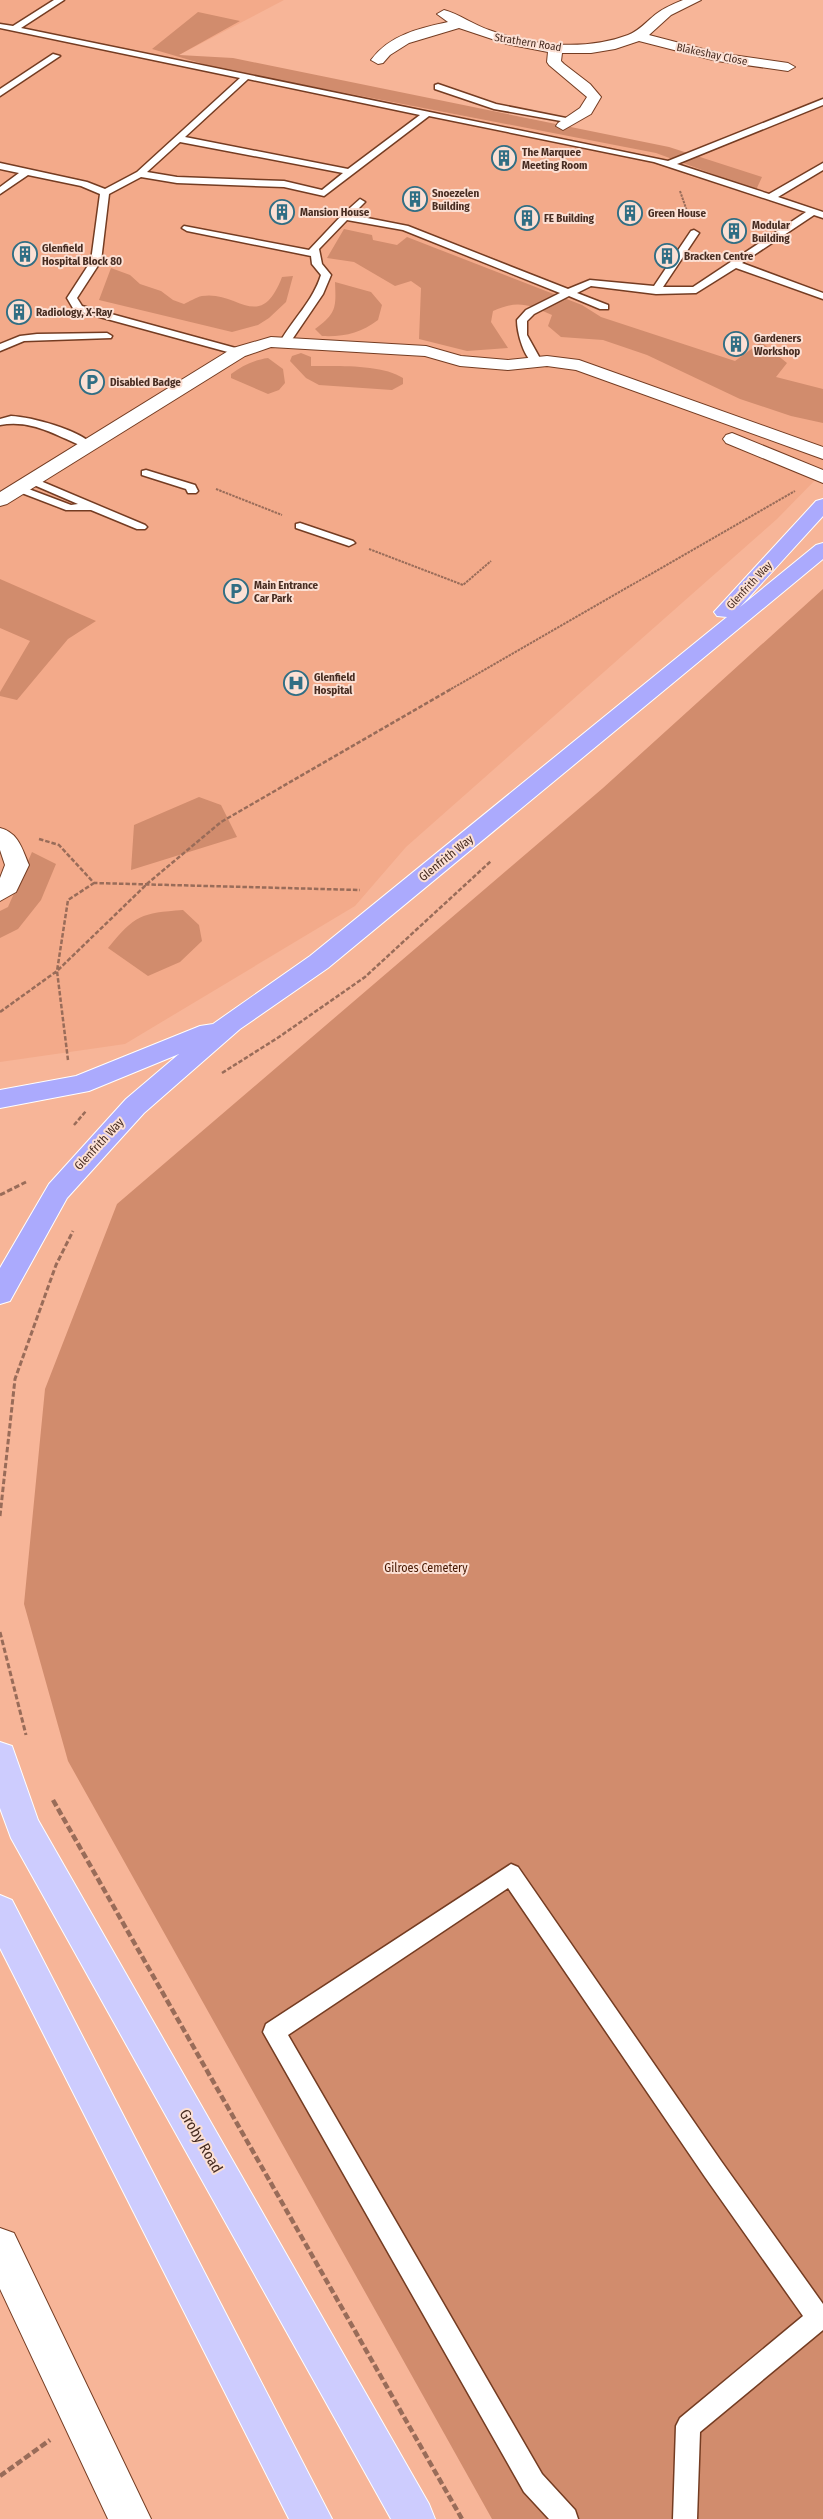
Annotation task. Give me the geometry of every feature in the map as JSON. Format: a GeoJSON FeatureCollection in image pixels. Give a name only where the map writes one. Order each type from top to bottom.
{"type":"FeatureCollection","features":[{"type":"Feature","properties":{"kind":"highway","name":"Glenfrith Way"},"geometry":{"type":"LineString","coordinates":[[655,687],[823,505]]}},
{"type":"Feature","properties":{"kind":"highway","name":"Glenfrith Way"},"geometry":{"type":"LineString","coordinates":[[0,1293],[58,1191],[135,1106],[231,1023],[319,962],[823,549]]}},
{"type":"Feature","properties":{"kind":"highway","name":"Glenfrith Way"},"geometry":{"type":"LineString","coordinates":[[0,1099],[80,1084],[231,1023]]}},
{"type":"Feature","properties":{"kind":"main road","name":"Groby Road"},"geometry":{"type":"LineString","coordinates":[[14,1751],[23,1827],[414,2519]]}},
{"type":"Feature","properties":{"kind":"main road"},"geometry":{"type":"LineString","coordinates":[[0,1912],[311,2519]]}},
{"type":"Feature","properties":{"kind":"street","name":"Strathern Road"},"geometry":{"type":"LineString","coordinates":[[444,14],[458,24],[503,40],[555,48],[591,47],[621,42],[638,36],[664,14],[694,0]]}},
{"type":"Feature","properties":{"kind":"street"},"geometry":{"type":"LineString","coordinates":[[378,60],[385,50],[413,36],[458,24]]}},
{"type":"Feature","properties":{"kind":"street","name":"Blakeshay Close"},"geometry":{"type":"LineString","coordinates":[[638,36],[717,57],[793,72],[801,60]]}},
{"type":"Feature","properties":{"kind":"street"},"geometry":{"type":"LineString","coordinates":[[555,48],[554,62],[589,90],[594,97],[592,105],[568,123]]}},
{"type":"Feature","properties":{"kind":"street"},"geometry":{"type":"LineString","coordinates":[[0,500],[239,352],[254,346],[285,342],[426,351],[460,361],[508,365],[547,361],[579,366],[823,453]]}},
{"type":"Feature","properties":{"kind":"street"},"geometry":{"type":"LineString","coordinates":[[460,361],[472,369],[496,374],[531,375],[552,372],[571,373],[584,377],[823,477]]}},
{"type":"Feature","properties":{"kind":"street"},"geometry":{"type":"LineString","coordinates":[[0,834],[9,843],[17,865],[8,887],[0,893]]}},
{"type":"Feature","properties":{"kind":"street"},"geometry":{"type":"LineString","coordinates":[[0,2247],[130,2519]]}},
{"type":"Feature","properties":{"kind":"lane"},"geometry":{"type":"LineString","coordinates":[[14,29],[60,0]]}},
{"type":"Feature","properties":{"kind":"lane"},"geometry":{"type":"LineString","coordinates":[[0,26],[671,164],[818,213]]}},
{"type":"Feature","properties":{"kind":"lane"},"geometry":{"type":"LineString","coordinates":[[0,93],[56,56]]}},
{"type":"Feature","properties":{"kind":"lane"},"geometry":{"type":"LineString","coordinates":[[105,193],[140,174],[247,76]]}},
{"type":"Feature","properties":{"kind":"lane"},"geometry":{"type":"LineString","coordinates":[[438,87],[494,106],[568,123]]}},
{"type":"Feature","properties":{"kind":"lane"},"geometry":{"type":"LineString","coordinates":[[671,164],[823,102]]}},
{"type":"Feature","properties":{"kind":"lane"},"geometry":{"type":"LineString","coordinates":[[140,174],[177,180],[284,184],[324,193],[428,113]]}},
{"type":"Feature","properties":{"kind":"lane"},"geometry":{"type":"LineString","coordinates":[[180,139],[350,172]]}},
{"type":"Feature","properties":{"kind":"lane"},"geometry":{"type":"LineString","coordinates":[[0,166],[84,184],[105,193]]}},
{"type":"Feature","properties":{"kind":"lane"},"geometry":{"type":"LineString","coordinates":[[771,197],[823,166]]}},
{"type":"Feature","properties":{"kind":"lane"},"geometry":{"type":"LineString","coordinates":[[0,191],[26,172]]}},
{"type":"Feature","properties":{"kind":"lane"},"geometry":{"type":"LineString","coordinates":[[105,193],[96,261],[72,298],[78,308],[239,352]]}},
{"type":"Feature","properties":{"kind":"lane"},"geometry":{"type":"LineString","coordinates":[[285,342],[292,328],[322,290],[326,275],[317,264],[314,249],[360,202]]}},
{"type":"Feature","properties":{"kind":"lane"},"geometry":{"type":"LineString","coordinates":[[537,362],[522,335],[522,320],[530,312],[567,292],[590,283],[656,291],[683,292],[696,290],[818,213]]}},
{"type":"Feature","properties":{"kind":"lane"},"geometry":{"type":"LineString","coordinates":[[345,217],[405,228],[604,307]]}},
{"type":"Feature","properties":{"kind":"lane"},"geometry":{"type":"LineString","coordinates":[[187,228],[315,254]]}},
{"type":"Feature","properties":{"kind":"lane"},"geometry":{"type":"LineString","coordinates":[[656,291],[694,233]]}},
{"type":"Feature","properties":{"kind":"lane"},"geometry":{"type":"LineString","coordinates":[[735,264],[823,296]]}},
{"type":"Feature","properties":{"kind":"lane"},"geometry":{"type":"LineString","coordinates":[[0,348],[18,339],[39,337],[82,339],[107,336]]}},
{"type":"Feature","properties":{"kind":"lane"},"geometry":{"type":"LineString","coordinates":[[82,339],[99,350]]}},
{"type":"Feature","properties":{"kind":"lane"},"geometry":{"type":"LineString","coordinates":[[0,422],[10,419],[28,420],[88,445]]}},
{"type":"Feature","properties":{"kind":"lane"},"geometry":{"type":"LineString","coordinates":[[146,472],[191,487],[192,491]]}},
{"type":"Feature","properties":{"kind":"lane"},"geometry":{"type":"LineString","coordinates":[[25,484],[70,508],[90,507],[141,527]]}},
{"type":"Feature","properties":{"kind":"lane"},"geometry":{"type":"LineString","coordinates":[[300,526],[349,543]]}},
{"type":"Feature","properties":{"kind":"lane"},"geometry":{"type":"LineString","coordinates":[[566,2519],[533,2483],[274,2032],[511,1874],[713,2169],[819,2318],[688,2426],[685,2519]]}},
{"type":"Feature","properties":{"kind":"path"},"geometry":{"type":"LineString","coordinates":[[671,164],[694,233]]}},
{"type":"Feature","properties":{"kind":"path"},"geometry":{"type":"LineString","coordinates":[[0,1012],[57,971],[148,884],[221,822],[787,498]]}},
{"type":"Feature","properties":{"kind":"path"},"geometry":{"type":"LineString","coordinates":[[34,837],[59,845],[94,883]]}},
{"type":"Feature","properties":{"kind":"path"},"geometry":{"type":"LineString","coordinates":[[69,1065],[57,971],[68,900],[94,883],[405,892]]}},
{"type":"Feature","properties":{"kind":"path"},"geometry":{"type":"LineString","coordinates":[[0,1195],[26,1182]]}},
{"type":"Feature","properties":{"kind":"path"},"geometry":{"type":"LineString","coordinates":[[0,1632],[14,1751]]}},
{"type":"Feature","properties":{"kind":"path"},"geometry":{"type":"LineString","coordinates":[[48,1790],[462,2519]]}},
{"type":"Feature","properties":{"kind":"path"},"geometry":{"type":"LineString","coordinates":[[0,2476],[81,2417]]}},
{"type":"Feature","properties":{"kind":"shaded area","name":"Glenfield Hospital"},"geometry":{"type":"Polygon","coordinates":[[[0,0],[284,0],[179,55],[679,156],[813,103],[823,106],[823,472],[777,519],[406,847],[355,906],[125,1044],[0,1062],[0,0]]]}},
{"type":"Feature","properties":{"kind":"green space"},"geometry":{"type":"Polygon","coordinates":[[[198,12],[240,21],[179,55],[233,58],[669,147],[762,177],[756,190],[656,153],[217,68],[152,49],[198,12]]]}},
{"type":"Feature","properties":{"kind":"green space"},"geometry":{"type":"Polygon","coordinates":[[[344,229],[372,235],[373,240],[397,245],[407,237],[582,305],[601,317],[735,361],[761,342],[787,363],[776,377],[823,389],[823,423],[791,416],[740,399],[647,355],[603,340],[561,337],[548,326],[552,315],[529,306],[509,305],[493,311],[491,322],[508,348],[467,351],[419,339],[421,288],[411,281],[395,286],[354,262],[327,258],[344,229]]]}},
{"type":"Feature","properties":{"kind":"green space"},"geometry":{"type":"Polygon","coordinates":[[[111,268],[130,275],[140,284],[161,291],[173,300],[184,304],[202,296],[215,296],[247,306],[257,306],[265,303],[274,294],[282,277],[293,276],[286,302],[269,318],[258,325],[232,332],[99,300],[111,268]]]}},
{"type":"Feature","properties":{"kind":"green space"},"geometry":{"type":"Polygon","coordinates":[[[335,282],[371,292],[382,305],[378,320],[352,333],[338,336],[322,336],[315,329],[328,318],[334,309],[335,282]]]}},
{"type":"Feature","properties":{"kind":"green space"},"geometry":{"type":"Polygon","coordinates":[[[301,353],[311,357],[311,366],[358,367],[383,370],[403,378],[403,384],[392,390],[319,385],[306,378],[290,361],[292,356],[301,353]]]}},
{"type":"Feature","properties":{"kind":"green space"},"geometry":{"type":"Polygon","coordinates":[[[268,358],[283,369],[285,383],[279,390],[268,394],[231,378],[231,374],[244,366],[268,358]]]}},
{"type":"Feature","properties":{"kind":"green space"},"geometry":{"type":"Polygon","coordinates":[[[0,579],[96,621],[68,639],[17,700],[0,696],[0,692],[30,641],[0,628],[0,579]]]}},
{"type":"Feature","properties":{"kind":"green space","name":"Gilroes Cemetery"},"geometry":{"type":"Polygon","coordinates":[[[823,589],[823,2519],[492,2519],[68,1761],[24,1604],[45,1389],[117,1204],[603,788],[823,589]]]}},
{"type":"Feature","properties":{"kind":"green space"},"geometry":{"type":"Polygon","coordinates":[[[199,797],[221,805],[237,837],[131,870],[134,825],[199,797]]]}},
{"type":"Feature","properties":{"kind":"green space"},"geometry":{"type":"Polygon","coordinates":[[[32,852],[56,864],[41,900],[18,929],[0,938],[0,911],[8,907],[32,852]]]}},
{"type":"Feature","properties":{"kind":"green space"},"geometry":{"type":"Polygon","coordinates":[[[183,910],[199,925],[202,941],[180,962],[148,976],[108,948],[125,929],[140,918],[157,913],[183,910]]]}},
{"type":"Feature","properties":{"kind":"place","name":"The Marquee Meeting Room"},"geometry":{"type":"Point","coordinates":[504,158]}},
{"type":"Feature","properties":{"kind":"place","name":"Snoezelen Building"},"geometry":{"type":"Point","coordinates":[415,199]}},
{"type":"Feature","properties":{"kind":"place","name":"Mansion House"},"geometry":{"type":"Point","coordinates":[282,212]}},
{"type":"Feature","properties":{"kind":"place","name":"Green House"},"geometry":{"type":"Point","coordinates":[630,213]}},
{"type":"Feature","properties":{"kind":"place","name":"FE Building"},"geometry":{"type":"Point","coordinates":[527,218]}},
{"type":"Feature","properties":{"kind":"place","name":"Modular Building"},"geometry":{"type":"Point","coordinates":[734,231]}},
{"type":"Feature","properties":{"kind":"place","name":"Glenfield Hospital Block 80"},"geometry":{"type":"Point","coordinates":[25,254]}},
{"type":"Feature","properties":{"kind":"place","name":"Bracken Centre"},"geometry":{"type":"Point","coordinates":[667,256]}},
{"type":"Feature","properties":{"kind":"place","name":"Radiology, X-Ray"},"geometry":{"type":"Point","coordinates":[19,312]}},
{"type":"Feature","properties":{"kind":"place","name":"Gardeners Workshop"},"geometry":{"type":"Point","coordinates":[736,344]}},
{"type":"Feature","properties":{"kind":"place","name":"Disabled Badge"},"geometry":{"type":"Point","coordinates":[92,382]}},
{"type":"Feature","properties":{"kind":"place","name":"Main Entrance Car Park"},"geometry":{"type":"Point","coordinates":[236,591]}},
{"type":"Feature","properties":{"kind":"place","name":"Glenfield Hospital"},"geometry":{"type":"Point","coordinates":[296,683]}}]}
